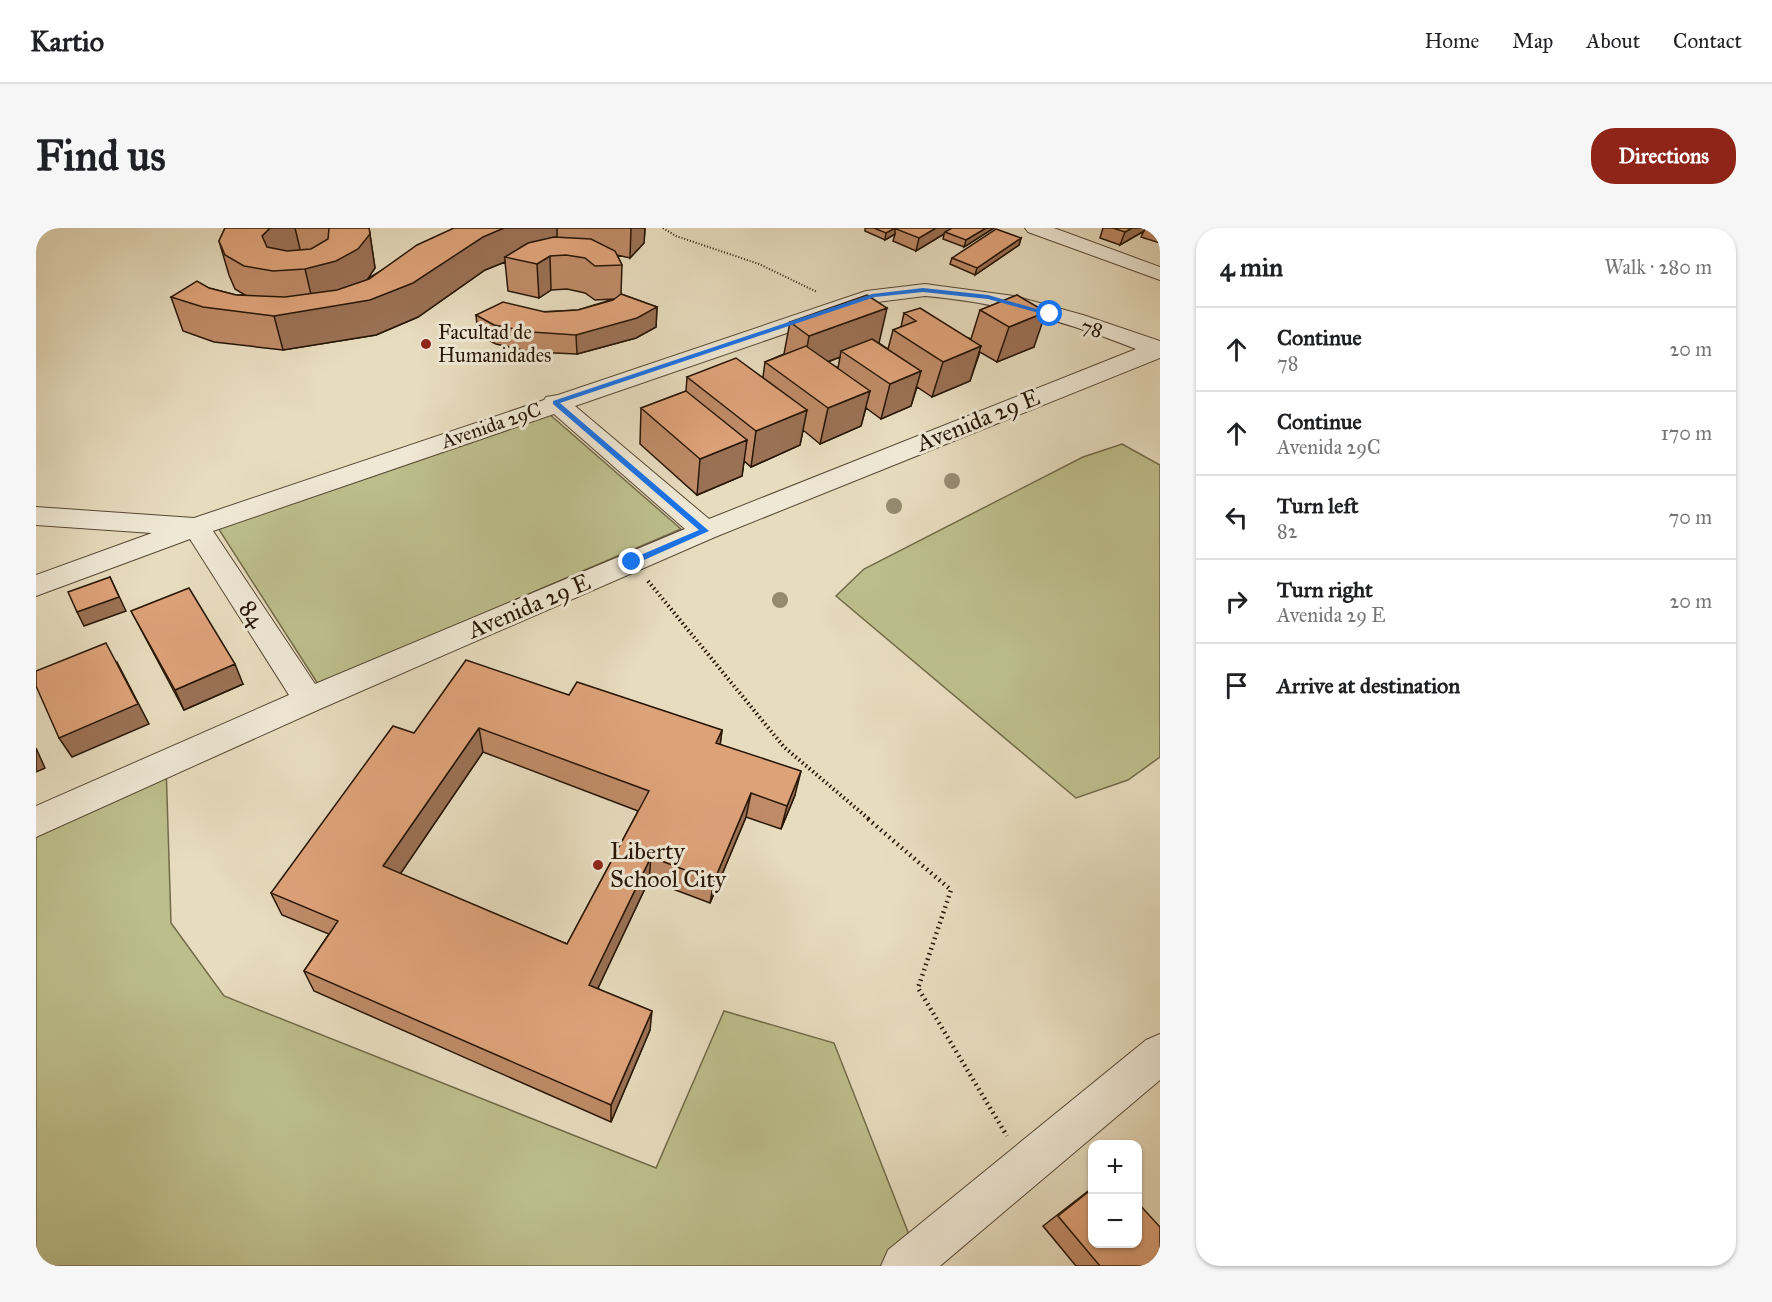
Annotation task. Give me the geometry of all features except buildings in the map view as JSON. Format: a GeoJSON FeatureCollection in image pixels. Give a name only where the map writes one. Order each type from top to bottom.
{"type":"FeatureCollection","features":[{"type":"Feature","properties":{"kind":"street"},"geometry":{"type":"LineString","coordinates":[[1035,228],[1160,274]]}},
{"type":"Feature","properties":{"kind":"street","name":"Avenida 29C"},"geometry":{"type":"LineString","coordinates":[[36,586],[196,527],[555,402],[874,296],[923,290],[988,297]]}},
{"type":"Feature","properties":{"kind":"street","name":"78"},"geometry":{"type":"LineString","coordinates":[[988,297],[1050,314],[1158,349]]}},
{"type":"Feature","properties":{"kind":"street","name":"Avenida 29 E"},"geometry":{"type":"LineString","coordinates":[[36,822],[309,700],[705,531],[1158,349]]}},
{"type":"Feature","properties":{"kind":"street"},"geometry":{"type":"LineString","coordinates":[[555,402],[705,531]]}},
{"type":"Feature","properties":{"kind":"street"},"geometry":{"type":"LineString","coordinates":[[36,516],[196,527]]}},
{"type":"Feature","properties":{"kind":"street","name":"84"},"geometry":{"type":"LineString","coordinates":[[196,527],[309,700]]}},
{"type":"Feature","properties":{"kind":"street"},"geometry":{"type":"LineString","coordinates":[[904,1266],[1160,1054]]}},
{"type":"Feature","properties":{"kind":"path"},"geometry":{"type":"LineString","coordinates":[[663,228],[676,236],[759,264],[845,306]]}},
{"type":"Feature","properties":{"kind":"path"},"geometry":{"type":"LineString","coordinates":[[632,562],[784,747],[951,890],[918,988],[1025,1166]]}},
{"type":"Feature","properties":{"kind":"green space"},"geometry":{"type":"Polygon","coordinates":[[[548,413],[681,529],[318,684],[218,528],[548,413]]]}},
{"type":"Feature","properties":{"kind":"green space"},"geometry":{"type":"Polygon","coordinates":[[[1122,444],[1160,465],[1160,757],[1128,780],[1076,798],[836,596],[864,569],[1083,457],[1122,444]]]}},
{"type":"Feature","properties":{"kind":"green space"},"geometry":{"type":"Polygon","coordinates":[[[166,764],[171,923],[224,996],[656,1168],[724,1011],[834,1043],[917,1255],[904,1266],[36,1266],[36,822],[166,764]]]}},
{"type":"Feature","properties":{"kind":"place","name":"Facultad de Humanidades"},"geometry":{"type":"Point","coordinates":[426,344]}},
{"type":"Feature","properties":{"kind":"place","name":"Liberty School City"},"geometry":{"type":"Point","coordinates":[598,865]}},
{"type":"Feature","properties":{"kind":"route"},"geometry":{"type":"LineString","coordinates":[[632,562],[705,531],[555,402],[874,296],[923,290],[988,297],[1050,314]]}}]}
